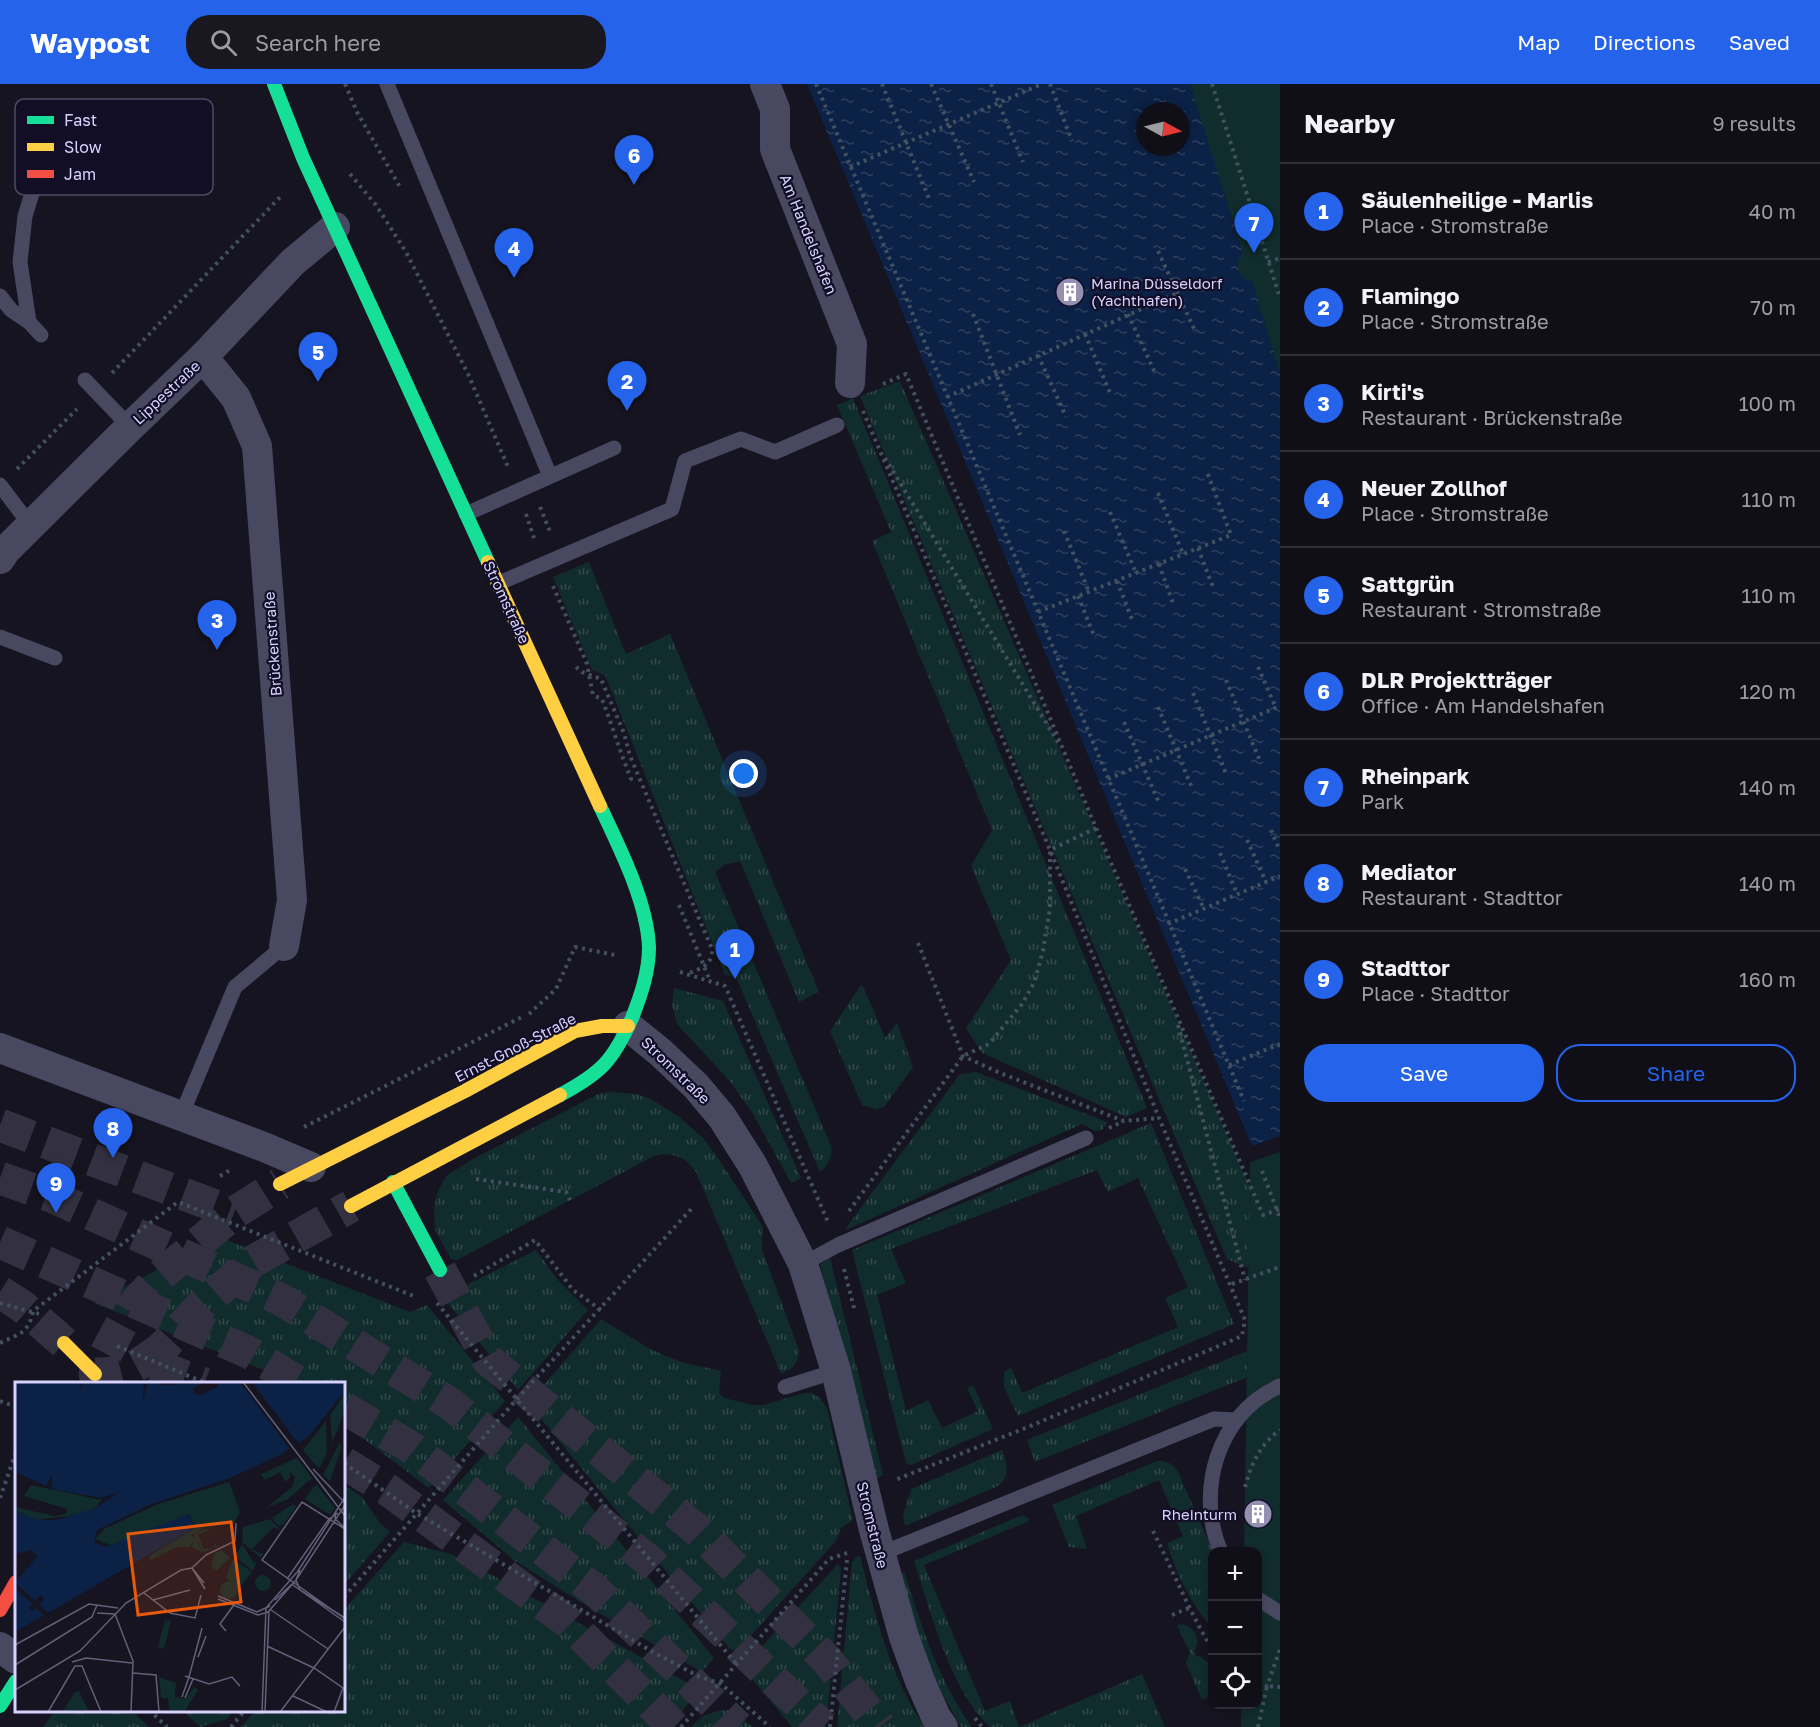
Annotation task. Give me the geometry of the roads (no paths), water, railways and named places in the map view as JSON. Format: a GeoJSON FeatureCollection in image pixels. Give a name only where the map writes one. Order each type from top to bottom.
{"type":"FeatureCollection","features":[{"type":"Feature","properties":{"kind":"main road","name":"Stromstraße"},"geometry":{"type":"LineString","coordinates":[[274,84],[334,227],[499,583],[616,843],[642,912],[649,962],[638,1003],[628,1026]]}},
{"type":"Feature","properties":{"kind":"main road","name":"Ernst-Gnoß-Straße"},"geometry":{"type":"LineString","coordinates":[[280,1185],[317,1164],[465,1091],[575,1031],[602,1026],[628,1026]]}},
{"type":"Feature","properties":{"kind":"main road"},"geometry":{"type":"LineString","coordinates":[[351,1206],[600,1072],[614,1056],[628,1026]]}},
{"type":"Feature","properties":{"kind":"main road"},"geometry":{"type":"LineString","coordinates":[[317,1164],[346,1164]]}},
{"type":"Feature","properties":{"kind":"main road"},"geometry":{"type":"LineString","coordinates":[[379,1172],[393,1182],[440,1270]]}},
{"type":"Feature","properties":{"kind":"main road"},"geometry":{"type":"LineString","coordinates":[[64,1343],[93,1379]]}},
{"type":"Feature","properties":{"kind":"main road"},"geometry":{"type":"LineString","coordinates":[[0,1610],[15,1584]]}},
{"type":"Feature","properties":{"kind":"main road"},"geometry":{"type":"LineString","coordinates":[[0,1706],[15,1683]]}},
{"type":"Feature","properties":{"kind":"street","name":"Am Handelshafen"},"geometry":{"type":"LineString","coordinates":[[765,84],[776,109],[775,149],[852,344],[850,383]]}},
{"type":"Feature","properties":{"kind":"street","name":"Lippestraße"},"geometry":{"type":"LineString","coordinates":[[2,552],[203,357],[293,262],[334,227]]}},
{"type":"Feature","properties":{"kind":"street","name":"Brückenstraße"},"geometry":{"type":"LineString","coordinates":[[203,357],[236,398],[257,446],[292,900],[284,946]]}},
{"type":"Feature","properties":{"kind":"street","name":"Stromstraße"},"geometry":{"type":"LineString","coordinates":[[628,1026],[696,1086],[722,1117],[753,1166],[803,1264],[836,1371],[877,1542],[904,1637],[920,1682],[943,1727]]}},
{"type":"Feature","properties":{"kind":"street"},"geometry":{"type":"LineString","coordinates":[[0,1048],[264,1147],[317,1164]]}},
{"type":"Feature","properties":{"kind":"street"},"geometry":{"type":"LineString","coordinates":[[0,1647],[15,1658]]}},
{"type":"Feature","properties":{"kind":"lane"},"geometry":{"type":"LineString","coordinates":[[387,84],[550,476]]}},
{"type":"Feature","properties":{"kind":"lane"},"geometry":{"type":"LineString","coordinates":[[29,322],[20,262],[25,216],[32,195]]}},
{"type":"Feature","properties":{"kind":"lane"},"geometry":{"type":"LineString","coordinates":[[0,296],[11,310],[29,322],[41,335]]}},
{"type":"Feature","properties":{"kind":"lane"},"geometry":{"type":"LineString","coordinates":[[90,386],[130,427]]}},
{"type":"Feature","properties":{"kind":"lane"},"geometry":{"type":"LineString","coordinates":[[499,583],[672,509],[685,461],[741,439],[775,452],[837,426]]}},
{"type":"Feature","properties":{"kind":"lane"},"geometry":{"type":"LineString","coordinates":[[466,514],[614,448]]}},
{"type":"Feature","properties":{"kind":"lane"},"geometry":{"type":"LineString","coordinates":[[1,485],[31,525]]}},
{"type":"Feature","properties":{"kind":"lane"},"geometry":{"type":"LineString","coordinates":[[0,637],[55,658]]}},
{"type":"Feature","properties":{"kind":"lane"},"geometry":{"type":"LineString","coordinates":[[181,1116],[235,987],[284,946]]}},
{"type":"Feature","properties":{"kind":"lane"},"geometry":{"type":"LineString","coordinates":[[803,1264],[838,1245],[1086,1138]]}},
{"type":"Feature","properties":{"kind":"lane"},"geometry":{"type":"LineString","coordinates":[[786,1387],[836,1371]]}},
{"type":"Feature","properties":{"kind":"lane"},"geometry":{"type":"LineString","coordinates":[[1219,1547],[1210,1513],[1209,1488],[1214,1464],[1223,1441],[1237,1420],[1254,1402],[1280,1386]]}},
{"type":"Feature","properties":{"kind":"lane"},"geometry":{"type":"LineString","coordinates":[[877,1542],[1214,1419],[1237,1420]]}},
{"type":"Feature","properties":{"kind":"lane"},"geometry":{"type":"LineString","coordinates":[[1260,1601],[1280,1613]]}},
{"type":"Feature","properties":{"kind":"water"},"geometry":{"type":"Polygon","coordinates":[[[807,84],[1190,84],[1243,253],[1238,263],[1239,270],[1245,279],[1252,281],[1280,373],[1280,1136],[1252,1146],[807,84]]]}},
{"type":"Feature","properties":{"kind":"tunnel"},"geometry":{"type":"LineString","coordinates":[[0,1125],[234,1213]]}},
{"type":"Feature","properties":{"kind":"tunnel"},"geometry":{"type":"LineString","coordinates":[[0,1178],[51,1196],[282,1300],[449,1403],[648,1560],[823,1727]]}},
{"type":"Feature","properties":{"kind":"tunnel"},"geometry":{"type":"LineString","coordinates":[[163,1347],[132,1368],[107,1374],[95,1374],[129,1310],[161,1275],[234,1213],[280,1184]]}},
{"type":"Feature","properties":{"kind":"tunnel"},"geometry":{"type":"LineString","coordinates":[[153,1367],[163,1347],[203,1304],[252,1262],[351,1206]]}},
{"type":"Feature","properties":{"kind":"tunnel"},"geometry":{"type":"LineString","coordinates":[[0,1242],[250,1353],[298,1382]]}},
{"type":"Feature","properties":{"kind":"tunnel"},"geometry":{"type":"LineString","coordinates":[[440,1270],[488,1360],[696,1529],[827,1660],[880,1727]]}},
{"type":"Feature","properties":{"kind":"tunnel"},"geometry":{"type":"LineString","coordinates":[[0,1292],[22,1306],[64,1343]]}},
{"type":"Feature","properties":{"kind":"tunnel"},"geometry":{"type":"LineString","coordinates":[[154,1365],[199,1382]]}},
{"type":"Feature","properties":{"kind":"tunnel"},"geometry":{"type":"LineString","coordinates":[[345,1409],[412,1448],[595,1590],[738,1727]]}},
{"type":"Feature","properties":{"kind":"tunnel"},"geometry":{"type":"LineString","coordinates":[[345,1464],[388,1490],[568,1622],[674,1727]]}},
{"type":"Feature","properties":{"kind":"place","name":"DLR Projektträger"},"geometry":{"type":"Point","coordinates":[634,185]}},
{"type":"Feature","properties":{"kind":"place","name":"Rheinpark"},"geometry":{"type":"Point","coordinates":[1254,253]}},
{"type":"Feature","properties":{"kind":"place","name":"Neuer Zollhof"},"geometry":{"type":"Point","coordinates":[514,278]}},
{"type":"Feature","properties":{"kind":"place","name":"Marina Düsseldorf (Yachthafen)"},"geometry":{"type":"Point","coordinates":[1070,292]}},
{"type":"Feature","properties":{"kind":"place","name":"Sattgrün"},"geometry":{"type":"Point","coordinates":[318,382]}},
{"type":"Feature","properties":{"kind":"place","name":"Flamingo"},"geometry":{"type":"Point","coordinates":[627,411]}},
{"type":"Feature","properties":{"kind":"place","name":"Kirti's"},"geometry":{"type":"Point","coordinates":[217,650]}},
{"type":"Feature","properties":{"kind":"place","name":"Säulenheilige - Marlis"},"geometry":{"type":"Point","coordinates":[735,979]}},
{"type":"Feature","properties":{"kind":"place","name":"Mediator"},"geometry":{"type":"Point","coordinates":[113,1158]}},
{"type":"Feature","properties":{"kind":"place","name":"Stadttor"},"geometry":{"type":"Point","coordinates":[56,1213]}},
{"type":"Feature","properties":{"kind":"place","name":"Rheinturm"},"geometry":{"type":"Point","coordinates":[1258,1514]}}]}
